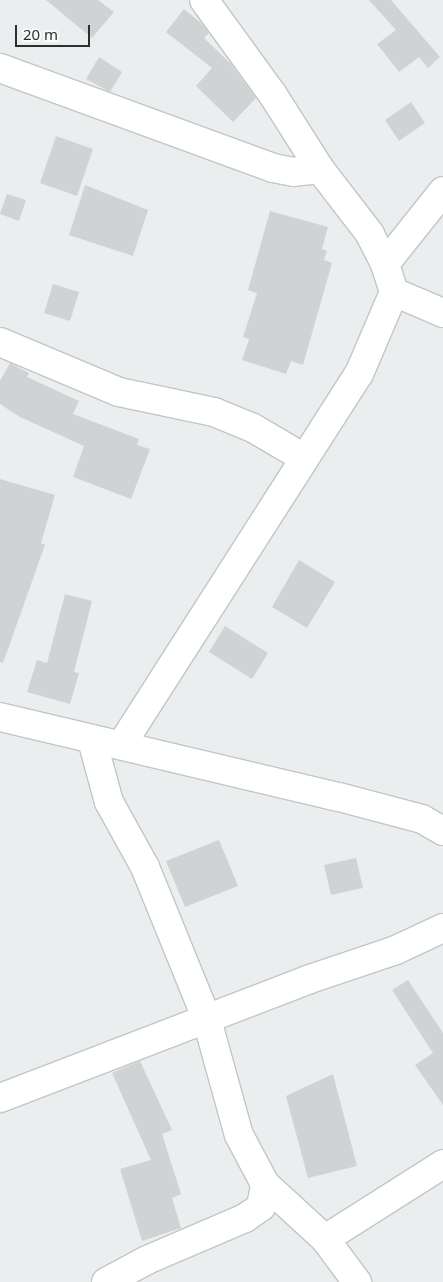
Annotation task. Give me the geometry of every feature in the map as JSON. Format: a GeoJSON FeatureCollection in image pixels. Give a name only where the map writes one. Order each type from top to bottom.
{"type":"FeatureCollection","features":[{"type":"Feature","properties":{"kind":"street"},"geometry":{"type":"LineString","coordinates":[[122,744],[359,374],[394,292],[385,264],[370,234],[320,169],[273,95],[204,0]]}},
{"type":"Feature","properties":{"kind":"street"},"geometry":{"type":"LineString","coordinates":[[0,68],[273,168],[293,172],[320,169]]}},
{"type":"Feature","properties":{"kind":"street"},"geometry":{"type":"LineString","coordinates":[[385,264],[443,191]]}},
{"type":"Feature","properties":{"kind":"street"},"geometry":{"type":"LineString","coordinates":[[394,292],[443,313]]}},
{"type":"Feature","properties":{"kind":"street"},"geometry":{"type":"LineString","coordinates":[[0,342],[119,392],[214,412],[254,428],[304,458]]}},
{"type":"Feature","properties":{"kind":"street"},"geometry":{"type":"LineString","coordinates":[[0,717],[92,740],[122,744],[339,797],[422,819],[443,831]]}},
{"type":"Feature","properties":{"kind":"street"},"geometry":{"type":"LineString","coordinates":[[92,740],[109,802],[145,867],[207,1020],[239,1135],[265,1184],[325,1239],[357,1282]]}},
{"type":"Feature","properties":{"kind":"street"},"geometry":{"type":"LineString","coordinates":[[0,1098],[307,980],[396,950],[443,928]]}},
{"type":"Feature","properties":{"kind":"street"},"geometry":{"type":"LineString","coordinates":[[325,1239],[443,1164]]}},
{"type":"Feature","properties":{"kind":"street"},"geometry":{"type":"LineString","coordinates":[[106,1282],[147,1260],[245,1218],[261,1207],[265,1184]]}},
{"type":"Feature","properties":{"kind":"building"},"geometry":{"type":"Polygon","coordinates":[[[46,0],[98,0],[114,12],[92,38],[46,0]]]}},
{"type":"Feature","properties":{"kind":"building"},"geometry":{"type":"Polygon","coordinates":[[[369,0],[391,0],[440,57],[428,68],[419,57],[399,72],[377,44],[396,30],[369,0]]]}},
{"type":"Feature","properties":{"kind":"building"},"geometry":{"type":"Polygon","coordinates":[[[184,9],[201,23],[209,33],[204,38],[231,64],[256,98],[233,122],[196,86],[212,68],[166,32],[184,9]]]}},
{"type":"Feature","properties":{"kind":"building"},"geometry":{"type":"Polygon","coordinates":[[[99,57],[122,72],[110,92],[86,79],[99,57]]]}},
{"type":"Feature","properties":{"kind":"building"},"geometry":{"type":"Polygon","coordinates":[[[411,102],[425,123],[399,141],[385,120],[411,102]]]}},
{"type":"Feature","properties":{"kind":"building"},"geometry":{"type":"Polygon","coordinates":[[[56,136],[93,149],[77,196],[40,183],[56,136]]]}},
{"type":"Feature","properties":{"kind":"building"},"geometry":{"type":"Polygon","coordinates":[[[85,185],[148,210],[133,256],[69,235],[85,185]]]}},
{"type":"Feature","properties":{"kind":"building"},"geometry":{"type":"Polygon","coordinates":[[[7,194],[26,200],[19,221],[0,214],[7,194]]]}},
{"type":"Feature","properties":{"kind":"building"},"geometry":{"type":"Polygon","coordinates":[[[270,211],[328,227],[322,249],[327,251],[324,260],[332,263],[303,365],[291,361],[286,374],[242,360],[249,339],[243,337],[257,293],[248,290],[270,211]]]}},
{"type":"Feature","properties":{"kind":"building"},"geometry":{"type":"Polygon","coordinates":[[[53,284],[79,292],[70,321],[44,313],[53,284]]]}},
{"type":"Feature","properties":{"kind":"building"},"geometry":{"type":"Polygon","coordinates":[[[10,363],[29,373],[27,377],[79,401],[73,414],[139,439],[137,445],[150,449],[131,499],[73,477],[84,446],[20,417],[0,404],[0,381],[10,363]]]}},
{"type":"Feature","properties":{"kind":"building"},"geometry":{"type":"Polygon","coordinates":[[[0,479],[55,495],[41,543],[45,545],[3,663],[0,662],[0,479]]]}},
{"type":"Feature","properties":{"kind":"building"},"geometry":{"type":"Polygon","coordinates":[[[299,560],[335,582],[307,628],[272,607],[299,560]]]}},
{"type":"Feature","properties":{"kind":"building"},"geometry":{"type":"Polygon","coordinates":[[[65,594],[92,601],[74,672],[79,673],[70,704],[27,692],[37,660],[47,663],[65,594]]]}},
{"type":"Feature","properties":{"kind":"building"},"geometry":{"type":"Polygon","coordinates":[[[225,626],[268,653],[252,679],[209,652],[225,626]]]}},
{"type":"Feature","properties":{"kind":"building"},"geometry":{"type":"Polygon","coordinates":[[[219,840],[238,886],[185,907],[166,861],[219,840]]]}},
{"type":"Feature","properties":{"kind":"building"},"geometry":{"type":"Polygon","coordinates":[[[356,858],[363,888],[331,895],[324,865],[356,858]]]}},
{"type":"Feature","properties":{"kind":"building"},"geometry":{"type":"Polygon","coordinates":[[[408,980],[443,1033],[443,1105],[415,1065],[433,1053],[392,990],[408,980]]]}},
{"type":"Feature","properties":{"kind":"building"},"geometry":{"type":"Polygon","coordinates":[[[140,1061],[172,1130],[162,1134],[181,1194],[172,1198],[181,1228],[142,1241],[120,1169],[151,1160],[112,1073],[140,1061]]]}},
{"type":"Feature","properties":{"kind":"building"},"geometry":{"type":"Polygon","coordinates":[[[333,1074],[357,1166],[308,1178],[286,1096],[333,1074]]]}}]}
